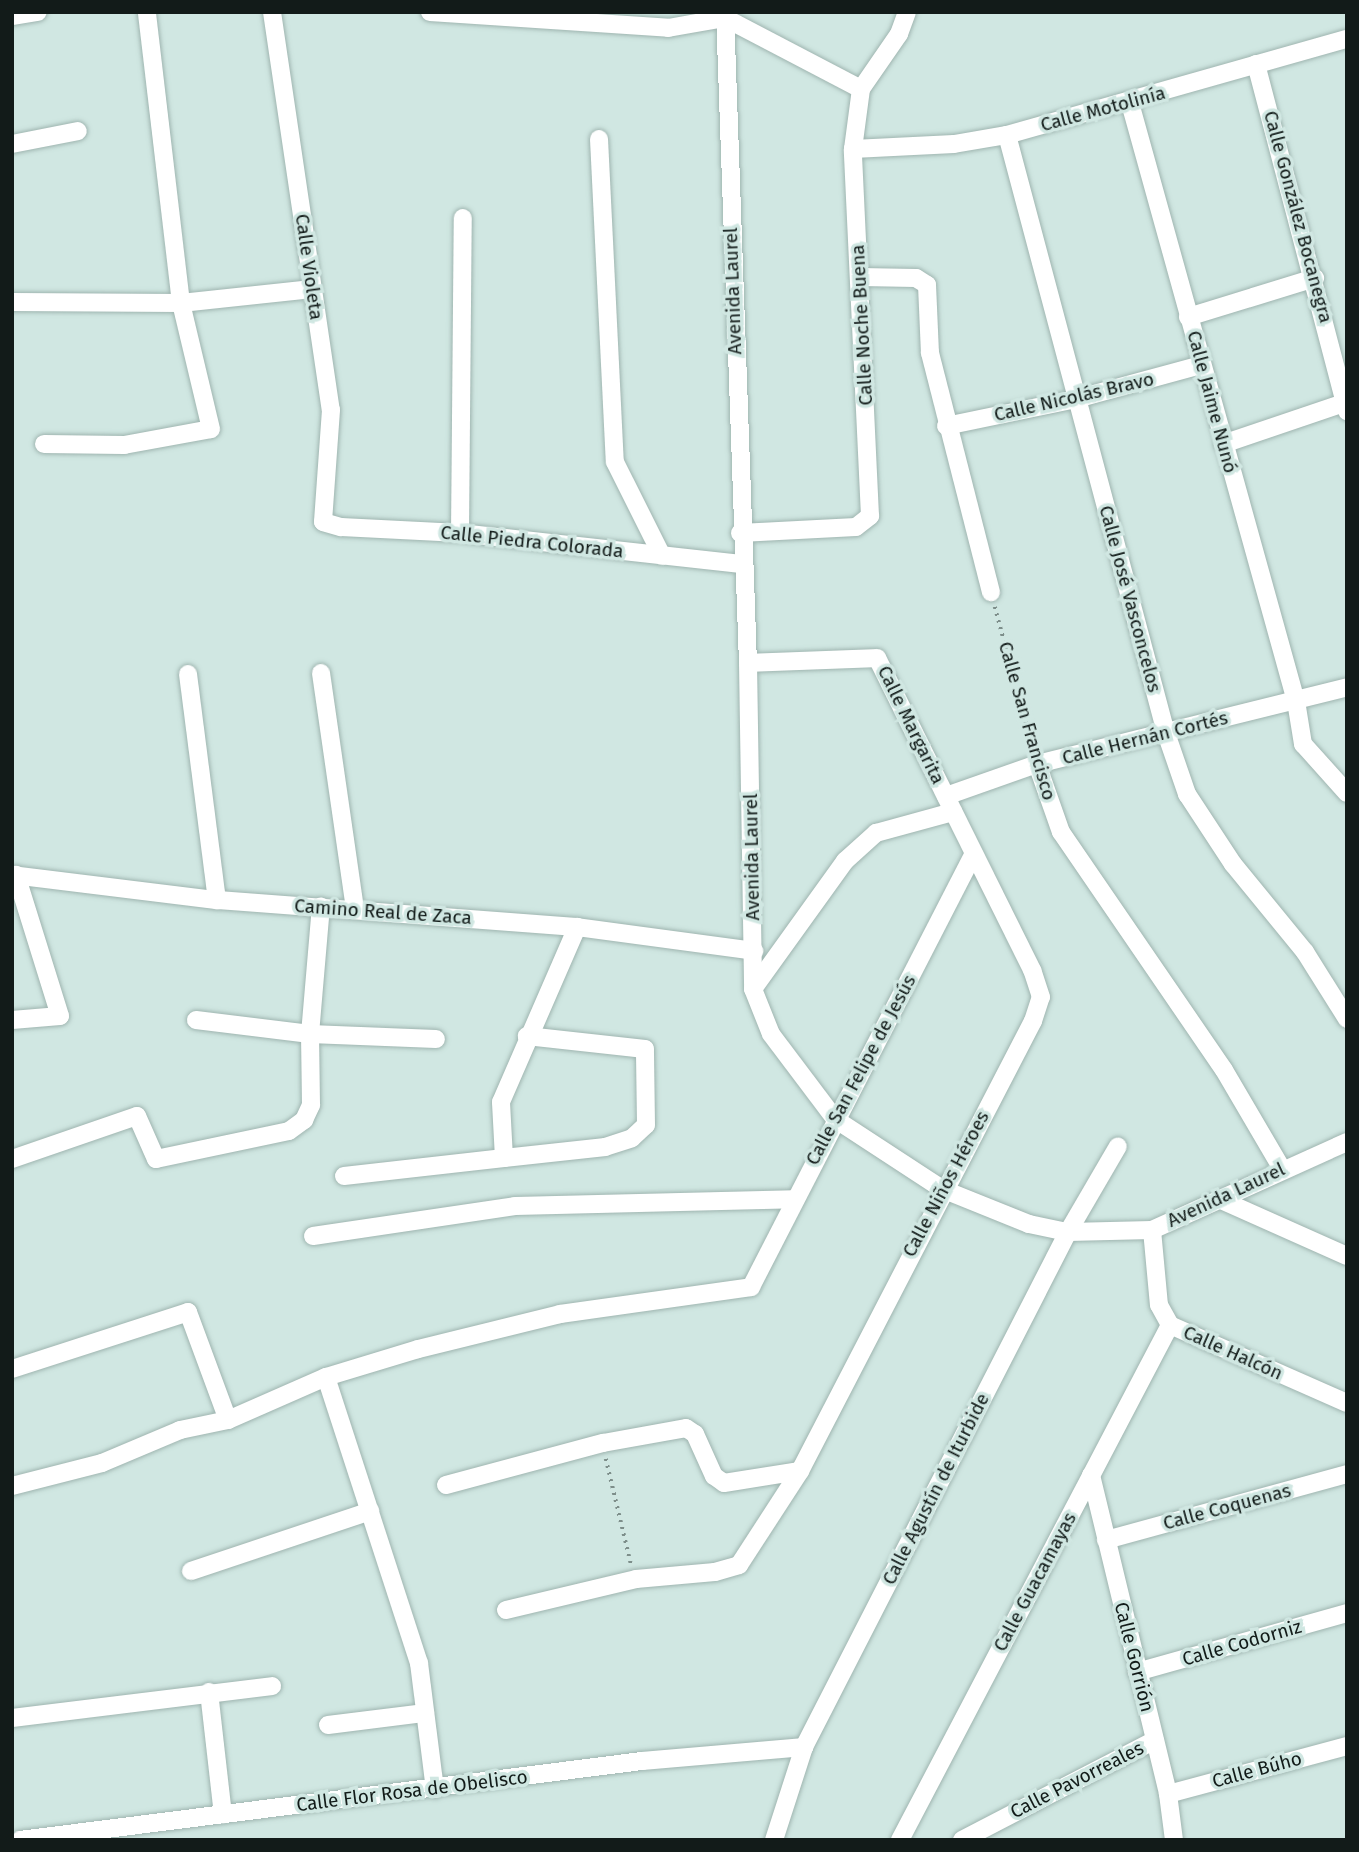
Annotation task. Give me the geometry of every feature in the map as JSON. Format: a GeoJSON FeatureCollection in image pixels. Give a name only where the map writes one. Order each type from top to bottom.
{"type":"FeatureCollection","features":[{"type":"Feature","properties":{"kind":"street"},"geometry":{"type":"LineString","coordinates":[[12,16],[37,12]]}},
{"type":"Feature","properties":{"kind":"street"},"geometry":{"type":"LineString","coordinates":[[44,444],[124,445],[211,429],[181,303],[147,12]]}},
{"type":"Feature","properties":{"kind":"street","name":"Calle Violeta"},"geometry":{"type":"LineString","coordinates":[[272,12],[331,411],[323,522]]}},
{"type":"Feature","properties":{"kind":"street"},"geometry":{"type":"LineString","coordinates":[[430,12],[594,19],[668,28],[725,15],[861,89]]}},
{"type":"Feature","properties":{"kind":"street","name":"Calle Noche Buena"},"geometry":{"type":"LineString","coordinates":[[740,533],[856,527],[870,516],[853,149],[861,89],[899,34],[907,12]]}},
{"type":"Feature","properties":{"kind":"street","name":"Avenida Laurel"},"geometry":{"type":"LineString","coordinates":[[725,15],[741,564],[748,663],[753,989],[771,1034],[835,1119],[942,1189],[1029,1224],[1068,1232],[1152,1230],[1282,1168],[1347,1142]]}},
{"type":"Feature","properties":{"kind":"street","name":"Calle Motolinía"},"geometry":{"type":"LineString","coordinates":[[853,149],[954,144],[1007,135],[1130,103],[1347,39]]}},
{"type":"Feature","properties":{"kind":"street","name":"Calle González Bocanegra"},"geometry":{"type":"LineString","coordinates":[[1256,64],[1315,278],[1346,407]]}},
{"type":"Feature","properties":{"kind":"street","name":"Calle Jaime Nunó"},"geometry":{"type":"LineString","coordinates":[[1130,103],[1296,701]]}},
{"type":"Feature","properties":{"kind":"street"},"geometry":{"type":"LineString","coordinates":[[13,141],[78,131]]}},
{"type":"Feature","properties":{"kind":"street","name":"Calle José Vasconcelos"},"geometry":{"type":"LineString","coordinates":[[1007,135],[1166,733],[1188,794],[1233,864],[1306,952],[1347,1019]]}},
{"type":"Feature","properties":{"kind":"street"},"geometry":{"type":"LineString","coordinates":[[599,139],[615,462],[662,556]]}},
{"type":"Feature","properties":{"kind":"street"},"geometry":{"type":"LineString","coordinates":[[460,533],[463,218]]}},
{"type":"Feature","properties":{"kind":"street"},"geometry":{"type":"LineString","coordinates":[[860,278],[916,278],[927,285],[930,353],[946,426],[991,592]]}},
{"type":"Feature","properties":{"kind":"street"},"geometry":{"type":"LineString","coordinates":[[1188,317],[1315,278]]}},
{"type":"Feature","properties":{"kind":"street"},"geometry":{"type":"LineString","coordinates":[[12,302],[181,303],[312,289]]}},
{"type":"Feature","properties":{"kind":"street"},"geometry":{"type":"LineString","coordinates":[[1328,328],[1347,323]]}},
{"type":"Feature","properties":{"kind":"street","name":"Calle Nicolás Bravo"},"geometry":{"type":"LineString","coordinates":[[946,426],[1076,399],[1201,365]]}},
{"type":"Feature","properties":{"kind":"street"},"geometry":{"type":"LineString","coordinates":[[1223,444],[1346,407]]}},
{"type":"Feature","properties":{"kind":"street","name":"Calle Piedra Colorada"},"geometry":{"type":"LineString","coordinates":[[323,522],[341,527],[460,533],[741,564]]}},
{"type":"Feature","properties":{"kind":"street","name":"Calle Margarita"},"geometry":{"type":"LineString","coordinates":[[748,663],[877,658],[949,804]]}},
{"type":"Feature","properties":{"kind":"street"},"geometry":{"type":"LineString","coordinates":[[321,673],[355,909]]}},
{"type":"Feature","properties":{"kind":"street"},"geometry":{"type":"LineString","coordinates":[[188,674],[217,900]]}},
{"type":"Feature","properties":{"kind":"street","name":"Calle Hernán Cortés"},"geometry":{"type":"LineString","coordinates":[[753,989],[845,861],[876,834],[1037,764],[1347,687]]}},
{"type":"Feature","properties":{"kind":"street"},"geometry":{"type":"LineString","coordinates":[[1296,701],[1303,744],[1347,793]]}},
{"type":"Feature","properties":{"kind":"street","name":"Calle San Francisco"},"geometry":{"type":"LineString","coordinates":[[1037,764],[1061,832],[1224,1070],[1282,1168]]}},
{"type":"Feature","properties":{"kind":"street","name":"Calle Niños Héroes"},"geometry":{"type":"LineString","coordinates":[[636,1579],[715,1572],[739,1564],[800,1471],[942,1189],[1033,1021],[1041,997],[949,804]]}},
{"type":"Feature","properties":{"kind":"street","name":"Calle San Felipe de Jesús"},"geometry":{"type":"LineString","coordinates":[[326,1377],[418,1349],[560,1314],[751,1287],[793,1199],[974,853]]}},
{"type":"Feature","properties":{"kind":"street"},"geometry":{"type":"LineString","coordinates":[[12,1020],[60,1016],[14,875]]}},
{"type":"Feature","properties":{"kind":"street","name":"Camino Real de Zaca"},"geometry":{"type":"LineString","coordinates":[[14,875],[217,900],[577,927],[754,951]]}},
{"type":"Feature","properties":{"kind":"street"},"geometry":{"type":"LineString","coordinates":[[12,1159],[137,1116],[156,1159],[289,1131],[304,1120],[311,1105],[310,1034],[320,906]]}},
{"type":"Feature","properties":{"kind":"street"},"geometry":{"type":"LineString","coordinates":[[503,1158],[501,1102],[527,1037],[554,989],[577,927]]}},
{"type":"Feature","properties":{"kind":"street"},"geometry":{"type":"LineString","coordinates":[[196,1020],[310,1034],[436,1039]]}},
{"type":"Feature","properties":{"kind":"street"},"geometry":{"type":"LineString","coordinates":[[344,1176],[605,1147],[632,1138],[646,1125],[645,1049],[527,1037]]}},
{"type":"Feature","properties":{"kind":"street","name":"Calle Agustín de Iturbide"},"geometry":{"type":"LineString","coordinates":[[774,1840],[804,1747],[1068,1232],[1118,1146]]}},
{"type":"Feature","properties":{"kind":"street"},"geometry":{"type":"LineString","coordinates":[[313,1236],[515,1206],[793,1199]]}},
{"type":"Feature","properties":{"kind":"street"},"geometry":{"type":"LineString","coordinates":[[1219,1199],[1347,1256]]}},
{"type":"Feature","properties":{"kind":"street","name":"Calle Halcón"},"geometry":{"type":"LineString","coordinates":[[1152,1230],[1159,1305],[1170,1325],[1347,1403]]}},
{"type":"Feature","properties":{"kind":"street"},"geometry":{"type":"LineString","coordinates":[[12,1369],[188,1311],[228,1420]]}},
{"type":"Feature","properties":{"kind":"street","name":"Calle Guacamayas"},"geometry":{"type":"LineString","coordinates":[[900,1840],[1170,1325]]}},
{"type":"Feature","properties":{"kind":"street"},"geometry":{"type":"LineString","coordinates":[[12,1486],[102,1463],[180,1430],[228,1420],[326,1377],[419,1662],[435,1789]]}},
{"type":"Feature","properties":{"kind":"street"},"geometry":{"type":"LineString","coordinates":[[446,1485],[603,1443],[686,1429],[695,1434],[714,1476],[724,1483],[800,1471]]}},
{"type":"Feature","properties":{"kind":"street","name":"Calle Coquenas"},"geometry":{"type":"LineString","coordinates":[[1106,1540],[1347,1474]]}},
{"type":"Feature","properties":{"kind":"street","name":"Calle Gorrión"},"geometry":{"type":"LineString","coordinates":[[1091,1475],[1168,1794],[1174,1840]]}},
{"type":"Feature","properties":{"kind":"street"},"geometry":{"type":"LineString","coordinates":[[191,1572],[370,1511]]}},
{"type":"Feature","properties":{"kind":"street"},"geometry":{"type":"LineString","coordinates":[[506,1610],[636,1579]]}},
{"type":"Feature","properties":{"kind":"street","name":"Calle Codorniz"},"geometry":{"type":"LineString","coordinates":[[1137,1672],[1347,1613]]}},
{"type":"Feature","properties":{"kind":"street"},"geometry":{"type":"LineString","coordinates":[[12,1718],[272,1686]]}},
{"type":"Feature","properties":{"kind":"street"},"geometry":{"type":"LineString","coordinates":[[209,1692],[223,1814]]}},
{"type":"Feature","properties":{"kind":"street"},"geometry":{"type":"LineString","coordinates":[[328,1725],[425,1713]]}},
{"type":"Feature","properties":{"kind":"street","name":"Calle Pavorreales"},"geometry":{"type":"LineString","coordinates":[[962,1840],[1155,1740]]}},
{"type":"Feature","properties":{"kind":"street","name":"Calle Búho"},"geometry":{"type":"LineString","coordinates":[[1168,1794],[1347,1746]]}},
{"type":"Feature","properties":{"kind":"street","name":"Calle Flor Rosa de Obelisco"},"geometry":{"type":"LineString","coordinates":[[20,1840],[642,1761],[804,1747]]}},
{"type":"Feature","properties":{"kind":"path","name":"Calle San Francisco"},"geometry":{"type":"LineString","coordinates":[[991,592],[1037,764]]}},
{"type":"Feature","properties":{"kind":"path"},"geometry":{"type":"LineString","coordinates":[[603,1443],[636,1579]]}}]}
